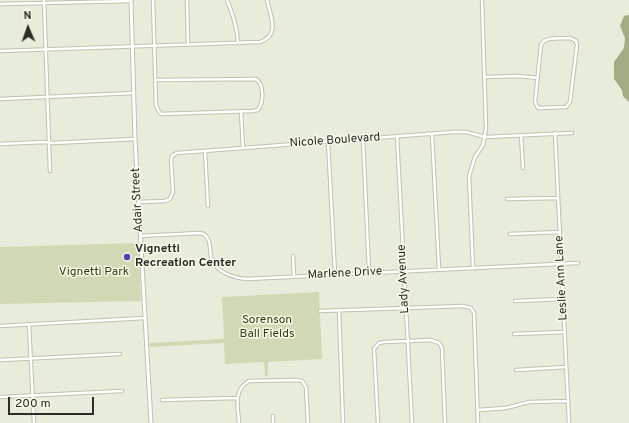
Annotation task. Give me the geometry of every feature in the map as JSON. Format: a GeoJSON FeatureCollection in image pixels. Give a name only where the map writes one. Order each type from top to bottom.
{"type":"FeatureCollection","features":[{"type":"Feature","properties":{"kind":"street"},"geometry":{"type":"LineString","coordinates":[[0,4],[131,0]]}},
{"type":"Feature","properties":{"kind":"street","name":"Adair Street"},"geometry":{"type":"LineString","coordinates":[[131,0],[135,139],[151,423]]}},
{"type":"Feature","properties":{"kind":"street"},"geometry":{"type":"LineString","coordinates":[[153,0],[156,105],[162,114],[241,112],[258,110],[262,105],[261,86],[259,81],[256,79],[156,80]]}},
{"type":"Feature","properties":{"kind":"street"},"geometry":{"type":"LineString","coordinates":[[187,0],[188,45]]}},
{"type":"Feature","properties":{"kind":"street"},"geometry":{"type":"LineString","coordinates":[[227,0],[234,17],[238,43]]}},
{"type":"Feature","properties":{"kind":"street"},"geometry":{"type":"LineString","coordinates":[[0,51],[260,42],[266,40],[271,35],[272,24],[267,0]]}},
{"type":"Feature","properties":{"kind":"street"},"geometry":{"type":"LineString","coordinates":[[473,268],[469,176],[472,166],[486,137],[482,0]]}},
{"type":"Feature","properties":{"kind":"street"},"geometry":{"type":"LineString","coordinates":[[44,2],[50,171]]}},
{"type":"Feature","properties":{"kind":"street"},"geometry":{"type":"LineString","coordinates":[[570,38],[576,41],[577,45],[570,102],[566,107],[538,108],[535,102],[538,78],[542,42],[546,40],[570,38]]}},
{"type":"Feature","properties":{"kind":"street"},"geometry":{"type":"LineString","coordinates":[[485,77],[518,76],[538,78]]}},
{"type":"Feature","properties":{"kind":"street"},"geometry":{"type":"LineString","coordinates":[[0,99],[134,92]]}},
{"type":"Feature","properties":{"kind":"street"},"geometry":{"type":"LineString","coordinates":[[241,112],[243,148]]}},
{"type":"Feature","properties":{"kind":"street","name":"Nicole Boulevard"},"geometry":{"type":"LineString","coordinates":[[139,202],[165,201],[170,199],[173,192],[171,160],[172,156],[177,153],[466,132],[486,137],[572,132]]}},
{"type":"Feature","properties":{"kind":"street","name":"Leslie Ann Lane"},"geometry":{"type":"LineString","coordinates":[[555,133],[569,423]]}},
{"type":"Feature","properties":{"kind":"street"},"geometry":{"type":"LineString","coordinates":[[432,134],[439,269]]}},
{"type":"Feature","properties":{"kind":"street"},"geometry":{"type":"LineString","coordinates":[[521,135],[523,168]]}},
{"type":"Feature","properties":{"kind":"street","name":"Lady Avenue"},"geometry":{"type":"LineString","coordinates":[[397,136],[412,423]]}},
{"type":"Feature","properties":{"kind":"street"},"geometry":{"type":"LineString","coordinates":[[0,144],[135,139]]}},
{"type":"Feature","properties":{"kind":"street"},"geometry":{"type":"LineString","coordinates":[[363,139],[369,272]]}},
{"type":"Feature","properties":{"kind":"street"},"geometry":{"type":"LineString","coordinates":[[328,141],[335,274]]}},
{"type":"Feature","properties":{"kind":"street"},"geometry":{"type":"LineString","coordinates":[[205,151],[208,206]]}},
{"type":"Feature","properties":{"kind":"street"},"geometry":{"type":"LineString","coordinates":[[507,199],[558,198]]}},
{"type":"Feature","properties":{"kind":"street"},"geometry":{"type":"LineString","coordinates":[[510,234],[560,232]]}},
{"type":"Feature","properties":{"kind":"street","name":"Marlene Drive"},"geometry":{"type":"LineString","coordinates":[[140,236],[204,234],[209,241],[211,258],[217,268],[238,278],[247,279],[578,263]]}},
{"type":"Feature","properties":{"kind":"street"},"geometry":{"type":"LineString","coordinates":[[293,256],[294,276]]}},
{"type":"Feature","properties":{"kind":"street"},"geometry":{"type":"LineString","coordinates":[[515,301],[563,299]]}},
{"type":"Feature","properties":{"kind":"street"},"geometry":{"type":"LineString","coordinates":[[320,311],[406,307],[463,306],[471,308],[474,313],[478,423]]}},
{"type":"Feature","properties":{"kind":"street"},"geometry":{"type":"LineString","coordinates":[[339,310],[343,423]]}},
{"type":"Feature","properties":{"kind":"street"},"geometry":{"type":"LineString","coordinates":[[0,326],[145,318]]}},
{"type":"Feature","properties":{"kind":"street"},"geometry":{"type":"LineString","coordinates":[[29,324],[34,423]]}},
{"type":"Feature","properties":{"kind":"street"},"geometry":{"type":"LineString","coordinates":[[514,334],[565,332]]}},
{"type":"Feature","properties":{"kind":"street"},"geometry":{"type":"LineString","coordinates":[[378,423],[374,349],[379,343],[384,342],[431,340],[439,343],[442,348],[445,423]]}},
{"type":"Feature","properties":{"kind":"street"},"geometry":{"type":"LineString","coordinates":[[0,360],[120,354]]}},
{"type":"Feature","properties":{"kind":"street"},"geometry":{"type":"LineString","coordinates":[[516,370],[566,367]]}},
{"type":"Feature","properties":{"kind":"street"},"geometry":{"type":"LineString","coordinates":[[239,423],[237,398],[243,385],[249,381],[297,380],[302,381],[306,387],[308,423]]}},
{"type":"Feature","properties":{"kind":"street"},"geometry":{"type":"LineString","coordinates":[[0,397],[122,391]]}},
{"type":"Feature","properties":{"kind":"street"},"geometry":{"type":"LineString","coordinates":[[162,400],[237,398]]}},
{"type":"Feature","properties":{"kind":"street"},"geometry":{"type":"LineString","coordinates":[[478,410],[506,408],[529,402],[568,401]]}},
{"type":"Feature","properties":{"kind":"street"},"geometry":{"type":"LineString","coordinates":[[273,416],[273,423]]}},
{"type":"Feature","properties":{"kind":"green space","name":"Vignetti Park"},"geometry":{"type":"Polygon","coordinates":[[[138,243],[141,301],[0,304],[0,247],[138,243]]]}},
{"type":"Feature","properties":{"kind":"green space","name":"Sorenson Ball Fields"},"geometry":{"type":"Polygon","coordinates":[[[319,292],[322,359],[268,362],[268,376],[265,376],[264,362],[225,364],[224,343],[150,347],[150,343],[224,339],[222,297],[319,292]]]}},
{"type":"Feature","properties":{"kind":"shaded area"},"geometry":{"type":"Polygon","coordinates":[[[629,15],[629,102],[623,96],[622,90],[614,79],[614,62],[624,48],[625,38],[620,26],[624,16],[629,15]]]}},
{"type":"Feature","properties":{"kind":"place","name":"Vignetti Recreation Center"},"geometry":{"type":"Point","coordinates":[127,257]}}]}
